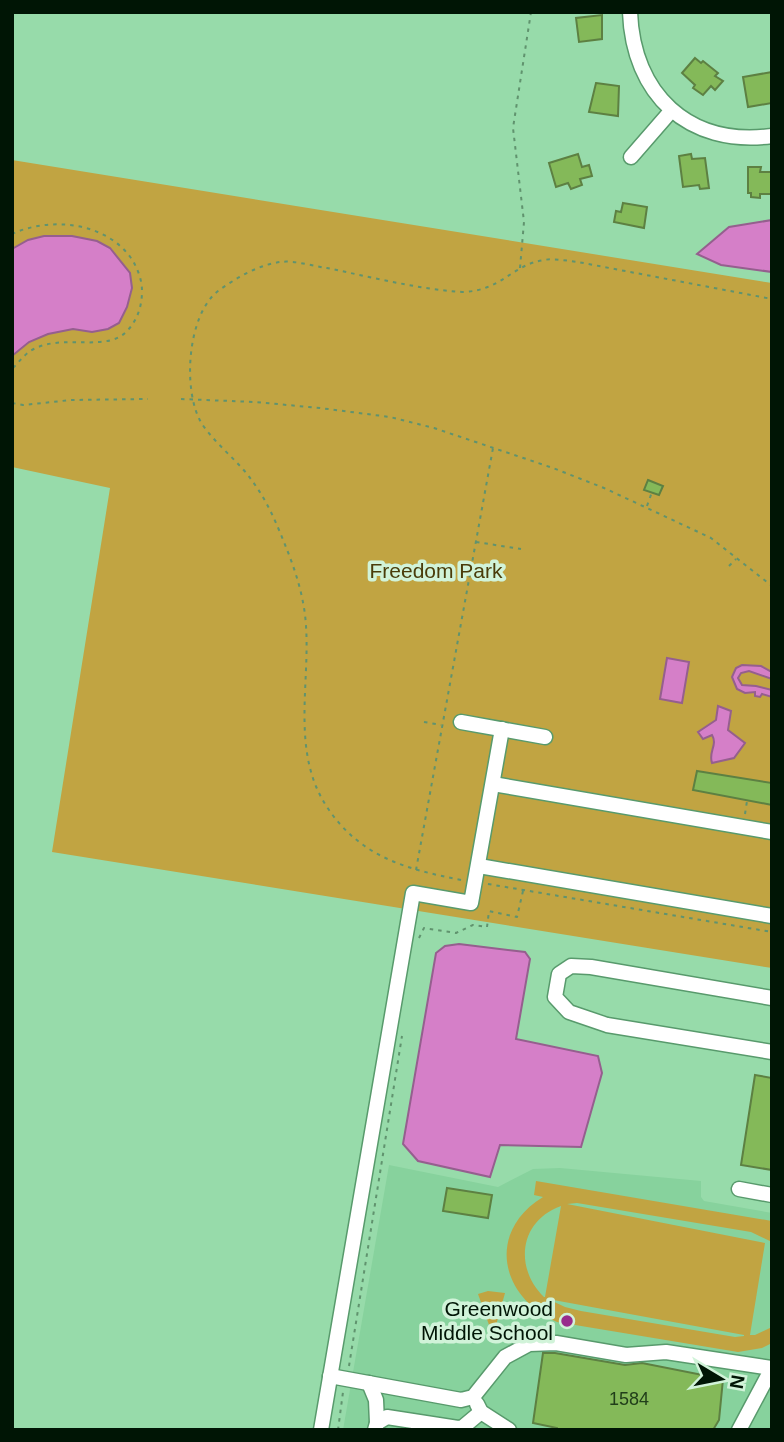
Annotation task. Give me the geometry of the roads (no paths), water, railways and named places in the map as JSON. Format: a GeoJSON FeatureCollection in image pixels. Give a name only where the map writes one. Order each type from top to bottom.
{"type":"FeatureCollection","features":[{"type":"Feature","properties":{"kind":"street"},"geometry":{"type":"LineString","coordinates":[[630,12],[635,53],[644,75],[671,111],[708,130],[735,136],[772,136]]}},
{"type":"Feature","properties":{"kind":"street"},"geometry":{"type":"LineString","coordinates":[[631,156],[671,111]]}},
{"type":"Feature","properties":{"kind":"street"},"geometry":{"type":"LineString","coordinates":[[461,722],[545,737]]}},
{"type":"Feature","properties":{"kind":"street"},"geometry":{"type":"LineString","coordinates":[[321,1430],[412,893],[471,903],[502,729]]}},
{"type":"Feature","properties":{"kind":"street"},"geometry":{"type":"LineString","coordinates":[[492,784],[772,832]]}},
{"type":"Feature","properties":{"kind":"street"},"geometry":{"type":"LineString","coordinates":[[479,866],[772,916]]}},
{"type":"Feature","properties":{"kind":"street"},"geometry":{"type":"LineString","coordinates":[[772,998],[571,966],[559,974],[555,996],[569,1012],[607,1024],[772,1052]]}},
{"type":"Feature","properties":{"kind":"street"},"geometry":{"type":"LineString","coordinates":[[739,1189],[772,1195]]}},
{"type":"Feature","properties":{"kind":"street"},"geometry":{"type":"LineString","coordinates":[[330,1376],[461,1400],[474,1396],[505,1357],[529,1344],[556,1343],[626,1355],[666,1352],[771,1368],[738,1430]]}},
{"type":"Feature","properties":{"kind":"street"},"geometry":{"type":"LineString","coordinates":[[369,1383],[376,1400],[376,1427]]}},
{"type":"Feature","properties":{"kind":"street"},"geometry":{"type":"LineString","coordinates":[[474,1396],[481,1412],[509,1430]]}},
{"type":"Feature","properties":{"kind":"street"},"geometry":{"type":"LineString","coordinates":[[376,1427],[383,1419],[392,1417],[458,1428],[481,1412]]}},
{"type":"Feature","properties":{"kind":"place","name":"Greenwood Middle School"},"geometry":{"type":"Point","coordinates":[567,1321]}},
{"type":"Feature","properties":{"kind":"park label","name":"Freedom Park"},"geometry":{"type":"Point","coordinates":[436,571]}}]}
